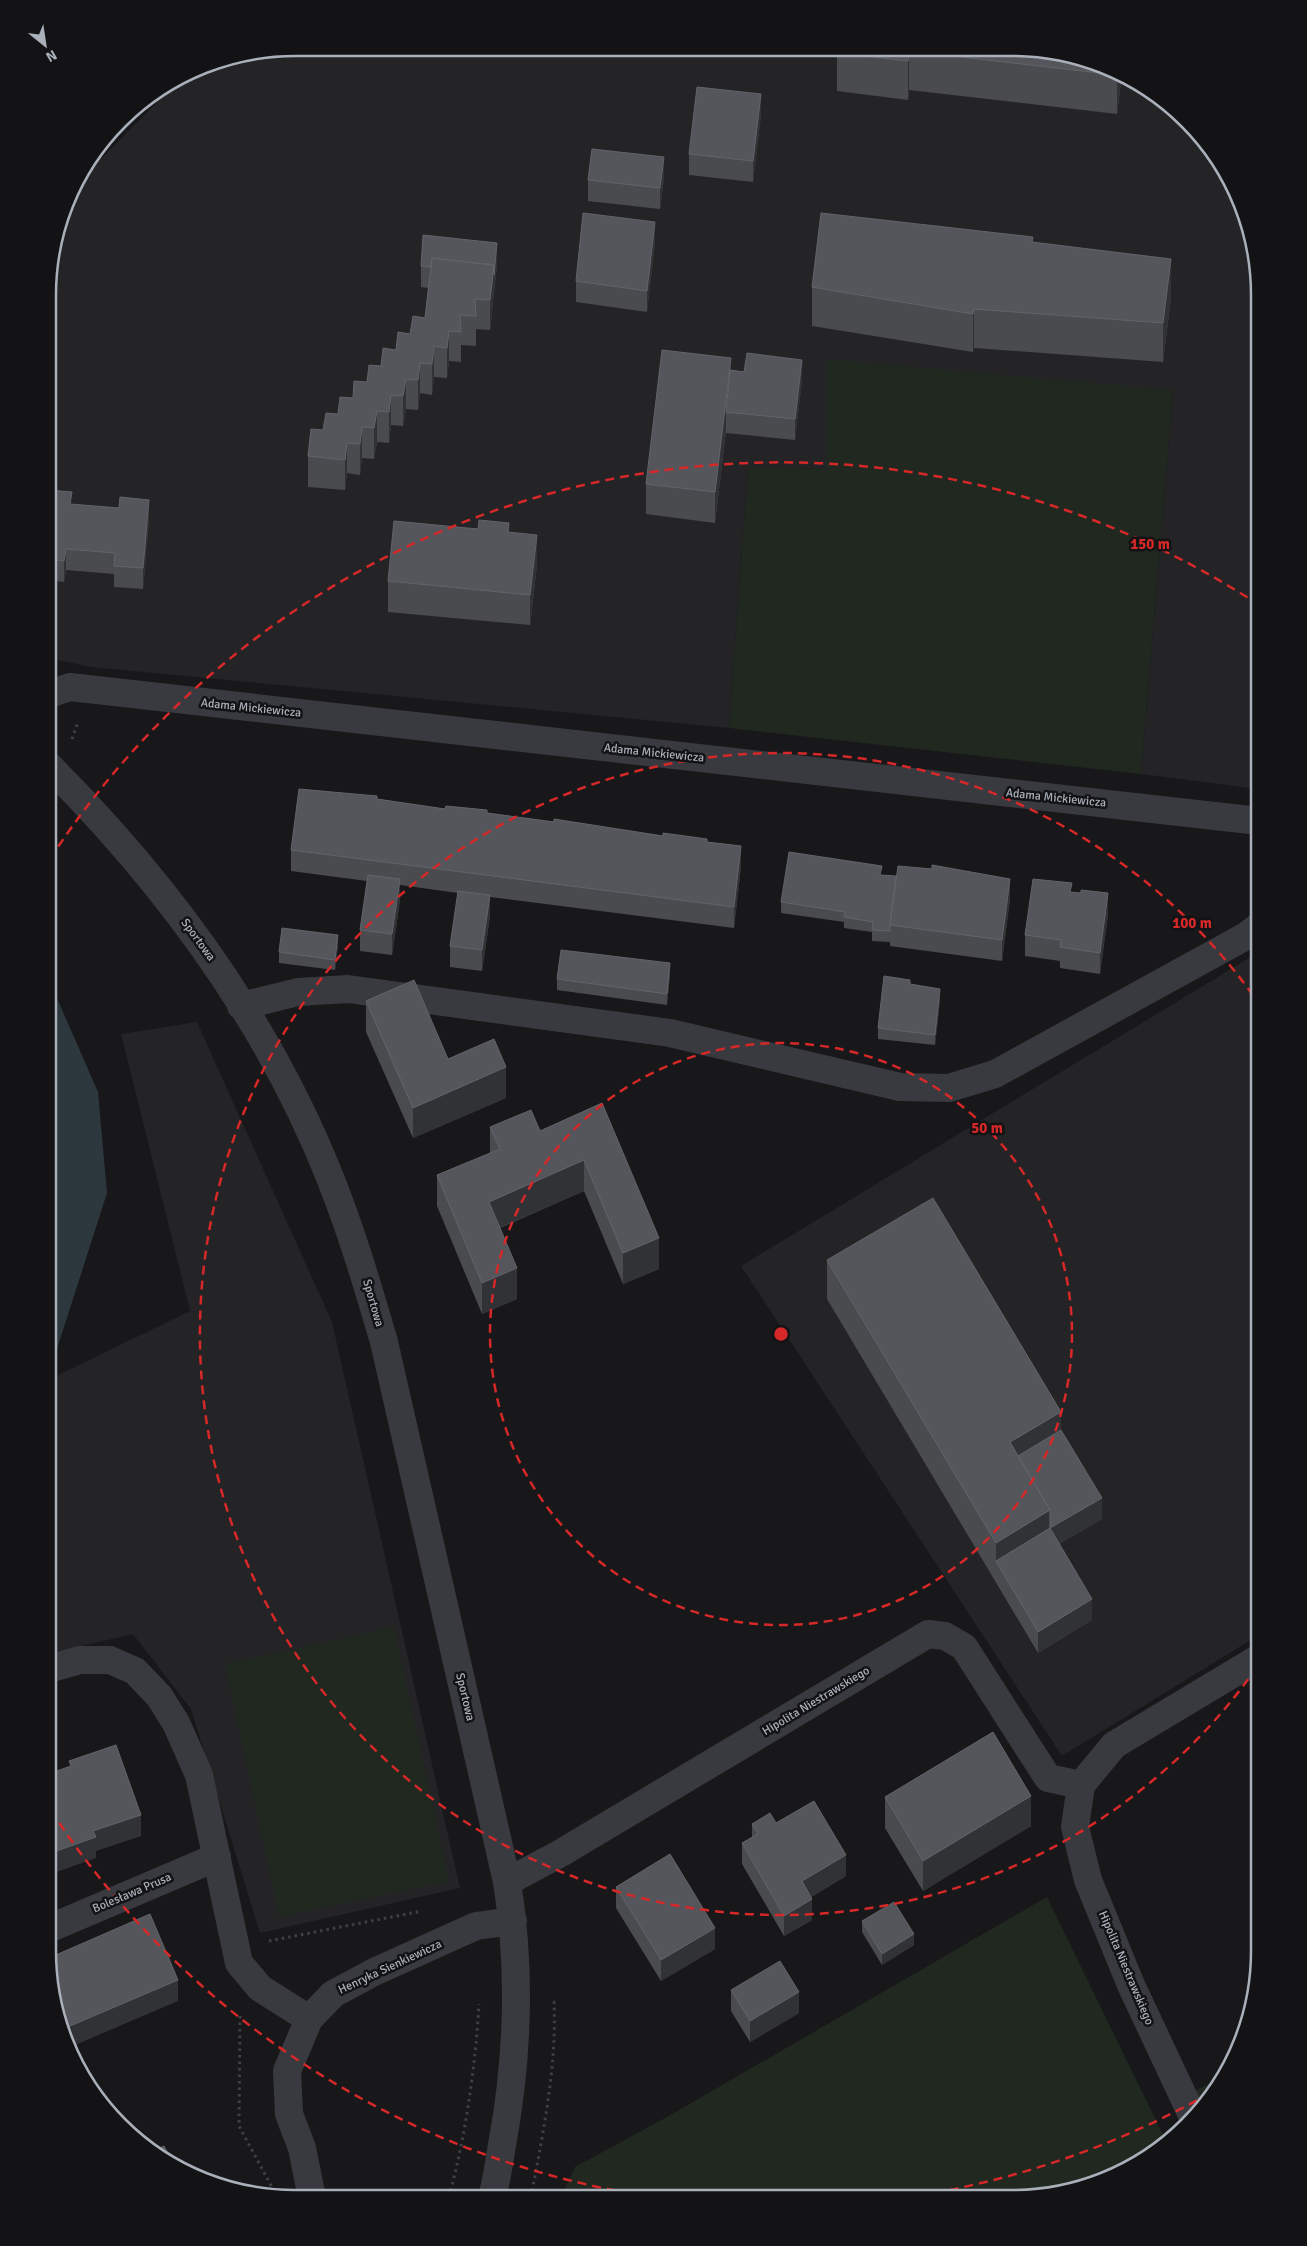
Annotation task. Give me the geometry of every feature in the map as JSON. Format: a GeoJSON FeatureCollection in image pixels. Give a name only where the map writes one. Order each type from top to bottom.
{"type":"FeatureCollection","features":[{"type":"Feature","properties":{"kind":"street","name":"Adama Mickiewicza"},"geometry":{"type":"LineString","coordinates":[[56,692],[70,687],[80,688],[1251,820]]}},
{"type":"Feature","properties":{"kind":"street","name":"Sportowa"},"geometry":{"type":"LineString","coordinates":[[56,774],[142,866],[210,955],[297,1103],[331,1179],[362,1264],[384,1342],[507,1882],[513,1921],[517,1998],[509,2106],[493,2190]]}},
{"type":"Feature","properties":{"kind":"street"},"geometry":{"type":"LineString","coordinates":[[241,1006],[298,992],[348,989],[670,1033],[900,1086],[949,1088],[995,1074],[1251,932]]}},
{"type":"Feature","properties":{"kind":"street","name":"Hipolita Niestrawskiego"},"geometry":{"type":"LineString","coordinates":[[507,1882],[569,1848],[928,1634],[946,1636],[964,1647],[1048,1778],[1081,1785],[1075,1827],[1088,1880],[1131,1985],[1190,2110]]}},
{"type":"Feature","properties":{"kind":"street"},"geometry":{"type":"LineString","coordinates":[[56,1667],[80,1660],[110,1660],[135,1671],[159,1696],[179,1731],[199,1775],[237,1955],[260,1988],[309,2019]]}},
{"type":"Feature","properties":{"kind":"street"},"geometry":{"type":"LineString","coordinates":[[1081,1785],[1114,1745],[1251,1663]]}},
{"type":"Feature","properties":{"kind":"street","name":"Bolesława Prusa"},"geometry":{"type":"LineString","coordinates":[[56,1925],[217,1858]]}},
{"type":"Feature","properties":{"kind":"street","name":"Henryka Sienkiewicza"},"geometry":{"type":"LineString","coordinates":[[310,2190],[302,2148],[289,2114],[287,2070],[309,2019],[333,1994],[374,1972],[476,1926],[513,1921]]}},
{"type":"Feature","properties":{"kind":"path"},"geometry":{"type":"LineString","coordinates":[[272,2189],[239,2126],[237,1955],[428,1909]]}},
{"type":"Feature","properties":{"kind":"path"},"geometry":{"type":"LineString","coordinates":[[451,2190],[462,2147],[477,2042],[479,1995]]}},
{"type":"Feature","properties":{"kind":"shaded area"},"geometry":{"type":"Polygon","coordinates":[[[295,56],[1012,56],[1043,58],[1074,64],[1103,74],[1131,88],[1181,126],[1210,162],[1233,204],[1243,233],[1249,264],[1251,295],[1251,788],[1141,774],[1173,390],[826,469],[748,467],[729,728],[91,667],[56,660],[56,295],[58,264],[64,233],[74,204],[96,164],[162,97],[176,88],[218,69],[264,58],[295,56]]]}},
{"type":"Feature","properties":{"kind":"shaded area"},"geometry":{"type":"Polygon","coordinates":[[[826,359],[1173,390],[1141,774],[729,728],[748,467],[826,469],[826,359]]]}},
{"type":"Feature","properties":{"kind":"shaded area"},"geometry":{"type":"Polygon","coordinates":[[[1251,957],[1251,1640],[1062,1756],[741,1266],[1251,957]]]}},
{"type":"Feature","properties":{"kind":"shaded area"},"geometry":{"type":"Polygon","coordinates":[[[56,996],[98,1092],[107,1193],[56,1352],[56,996]]]}},
{"type":"Feature","properties":{"kind":"shaded area"},"geometry":{"type":"Polygon","coordinates":[[[197,1022],[332,1322],[460,1888],[260,1933],[191,1709],[133,1634],[56,1652],[56,1376],[190,1311],[121,1034],[197,1022]]]}},
{"type":"Feature","properties":{"kind":"shaded area"},"geometry":{"type":"Polygon","coordinates":[[[394,1627],[449,1881],[279,1917],[225,1664],[394,1627]]]}},
{"type":"Feature","properties":{"kind":"shaded area"},"geometry":{"type":"Polygon","coordinates":[[[1047,1897],[1163,2135],[1131,2158],[1103,2172],[1074,2182],[1043,2188],[1012,2190],[564,2190],[575,2167],[667,2117],[1047,1897]]]}},
{"type":"Feature","properties":{"kind":"shaded area"},"geometry":{"type":"Polygon","coordinates":[[[1211,2082],[1199,2099],[1195,2091],[1211,2082]]]}},
{"type":"Feature","properties":{"kind":"building"},"geometry":{"type":"Polygon","coordinates":[[[864,56],[908,56],[908,61],[864,56]]]}},
{"type":"Feature","properties":{"kind":"building"},"geometry":{"type":"Polygon","coordinates":[[[952,56],[1043,58],[1074,64],[1100,73],[952,56]]]}},
{"type":"Feature","properties":{"kind":"building"},"geometry":{"type":"Polygon","coordinates":[[[697,87],[761,94],[753,161],[689,154],[697,87]]]}},
{"type":"Feature","properties":{"kind":"building"},"geometry":{"type":"Polygon","coordinates":[[[592,149],[664,157],[660,188],[588,180],[592,149]]]}},
{"type":"Feature","properties":{"kind":"building"},"geometry":{"type":"Polygon","coordinates":[[[583,213],[655,222],[647,291],[576,281],[583,213]]]}},
{"type":"Feature","properties":{"kind":"building"},"geometry":{"type":"Polygon","coordinates":[[[821,213],[1033,237],[1032,242],[1171,259],[1163,323],[974,309],[973,314],[812,287],[821,213]]]}},
{"type":"Feature","properties":{"kind":"building"},"geometry":{"type":"Polygon","coordinates":[[[423,235],[497,243],[494,275],[494,265],[432,258],[431,267],[421,266],[423,235]]]}},
{"type":"Feature","properties":{"kind":"building"},"geometry":{"type":"Polygon","coordinates":[[[432,258],[494,265],[490,300],[475,299],[476,316],[460,315],[461,332],[449,331],[447,348],[434,346],[432,364],[420,363],[418,380],[406,379],[403,396],[391,395],[389,412],[377,411],[374,428],[362,427],[360,444],[347,443],[345,460],[308,456],[311,429],[323,430],[326,413],[338,414],[340,397],[353,398],[354,381],[367,382],[369,365],[381,366],[383,348],[396,350],[398,332],[410,334],[413,316],[425,318],[432,258]]]}},
{"type":"Feature","properties":{"kind":"building"},"geometry":{"type":"Polygon","coordinates":[[[662,350],[731,358],[715,492],[646,484],[662,350]]]}},
{"type":"Feature","properties":{"kind":"building"},"geometry":{"type":"Polygon","coordinates":[[[747,353],[802,360],[795,419],[726,412],[730,370],[744,372],[747,353]]]}},
{"type":"Feature","properties":{"kind":"building"},"geometry":{"type":"Polygon","coordinates":[[[56,491],[72,492],[70,504],[119,508],[120,497],[149,500],[143,568],[114,566],[115,553],[66,549],[64,561],[56,560],[56,491]]]}},
{"type":"Feature","properties":{"kind":"building"},"geometry":{"type":"Polygon","coordinates":[[[479,520],[509,523],[508,532],[537,535],[530,595],[388,581],[394,521],[478,529],[479,520]]]}},
{"type":"Feature","properties":{"kind":"building"},"geometry":{"type":"Polygon","coordinates":[[[299,789],[377,796],[377,799],[445,809],[446,806],[487,810],[487,813],[554,822],[554,819],[663,836],[663,833],[707,839],[707,842],[741,846],[734,907],[291,850],[299,789]]]}},
{"type":"Feature","properties":{"kind":"building"},"geometry":{"type":"Polygon","coordinates":[[[789,852],[882,866],[880,875],[896,876],[890,931],[872,930],[873,922],[844,917],[845,912],[781,902],[789,852]]]}},
{"type":"Feature","properties":{"kind":"building"},"geometry":{"type":"Polygon","coordinates":[[[932,865],[1010,879],[1002,940],[890,925],[898,866],[932,869],[932,865]]]}},
{"type":"Feature","properties":{"kind":"building"},"geometry":{"type":"Polygon","coordinates":[[[368,875],[400,879],[392,934],[360,930],[368,875]]]}},
{"type":"Feature","properties":{"kind":"building"},"geometry":{"type":"Polygon","coordinates":[[[1033,879],[1072,883],[1070,892],[1081,893],[1081,890],[1108,893],[1100,953],[1060,947],[1061,940],[1025,935],[1033,879]]]}},
{"type":"Feature","properties":{"kind":"building"},"geometry":{"type":"Polygon","coordinates":[[[458,891],[490,895],[482,950],[450,946],[458,891]]]}},
{"type":"Feature","properties":{"kind":"building"},"geometry":{"type":"Polygon","coordinates":[[[282,928],[338,935],[335,960],[279,952],[282,928]]]}},
{"type":"Feature","properties":{"kind":"building"},"geometry":{"type":"Polygon","coordinates":[[[561,950],[670,963],[667,994],[557,979],[561,950]]]}},
{"type":"Feature","properties":{"kind":"building"},"geometry":{"type":"Polygon","coordinates":[[[884,976],[910,980],[910,984],[940,989],[935,1035],[878,1028],[884,976]]]}},
{"type":"Feature","properties":{"kind":"building"},"geometry":{"type":"Polygon","coordinates":[[[414,980],[448,1059],[494,1039],[506,1067],[413,1108],[366,1001],[414,980]]]}},
{"type":"Feature","properties":{"kind":"building"},"geometry":{"type":"Polygon","coordinates":[[[602,1103],[659,1238],[623,1253],[584,1160],[489,1202],[517,1268],[482,1283],[437,1175],[500,1149],[490,1127],[531,1110],[540,1131],[602,1103]]]}},
{"type":"Feature","properties":{"kind":"building"},"geometry":{"type":"Polygon","coordinates":[[[933,1198],[1061,1412],[1010,1442],[1050,1510],[996,1543],[827,1260],[933,1198]]]}},
{"type":"Feature","properties":{"kind":"building"},"geometry":{"type":"Polygon","coordinates":[[[1061,1430],[1102,1498],[1050,1528],[1050,1510],[1018,1456],[1061,1430]]]}},
{"type":"Feature","properties":{"kind":"building"},"geometry":{"type":"Polygon","coordinates":[[[1050,1528],[1092,1599],[1038,1632],[996,1561],[1050,1528]]]}},
{"type":"Feature","properties":{"kind":"building"},"geometry":{"type":"Polygon","coordinates":[[[993,1732],[1031,1796],[923,1861],[885,1797],[993,1732]]]}},
{"type":"Feature","properties":{"kind":"building"},"geometry":{"type":"Polygon","coordinates":[[[116,1745],[141,1815],[93,1831],[96,1837],[56,1851],[56,1771],[71,1766],[69,1761],[116,1745]]]}},
{"type":"Feature","properties":{"kind":"building"},"geometry":{"type":"Polygon","coordinates":[[[814,1801],[846,1855],[802,1881],[812,1899],[784,1916],[742,1843],[758,1834],[752,1824],[770,1813],[776,1823],[814,1801]]]}},
{"type":"Feature","properties":{"kind":"building"},"geometry":{"type":"Polygon","coordinates":[[[670,1854],[715,1928],[661,1960],[616,1887],[670,1854]]]}},
{"type":"Feature","properties":{"kind":"building"},"geometry":{"type":"Polygon","coordinates":[[[894,1902],[914,1934],[882,1954],[862,1921],[894,1902]]]}},
{"type":"Feature","properties":{"kind":"building"},"geometry":{"type":"Polygon","coordinates":[[[150,1914],[178,1980],[69,2027],[58,1982],[56,1955],[150,1914]]]}},
{"type":"Feature","properties":{"kind":"building"},"geometry":{"type":"Polygon","coordinates":[[[780,1961],[799,1992],[750,2021],[731,1990],[780,1961]]]}}]}
